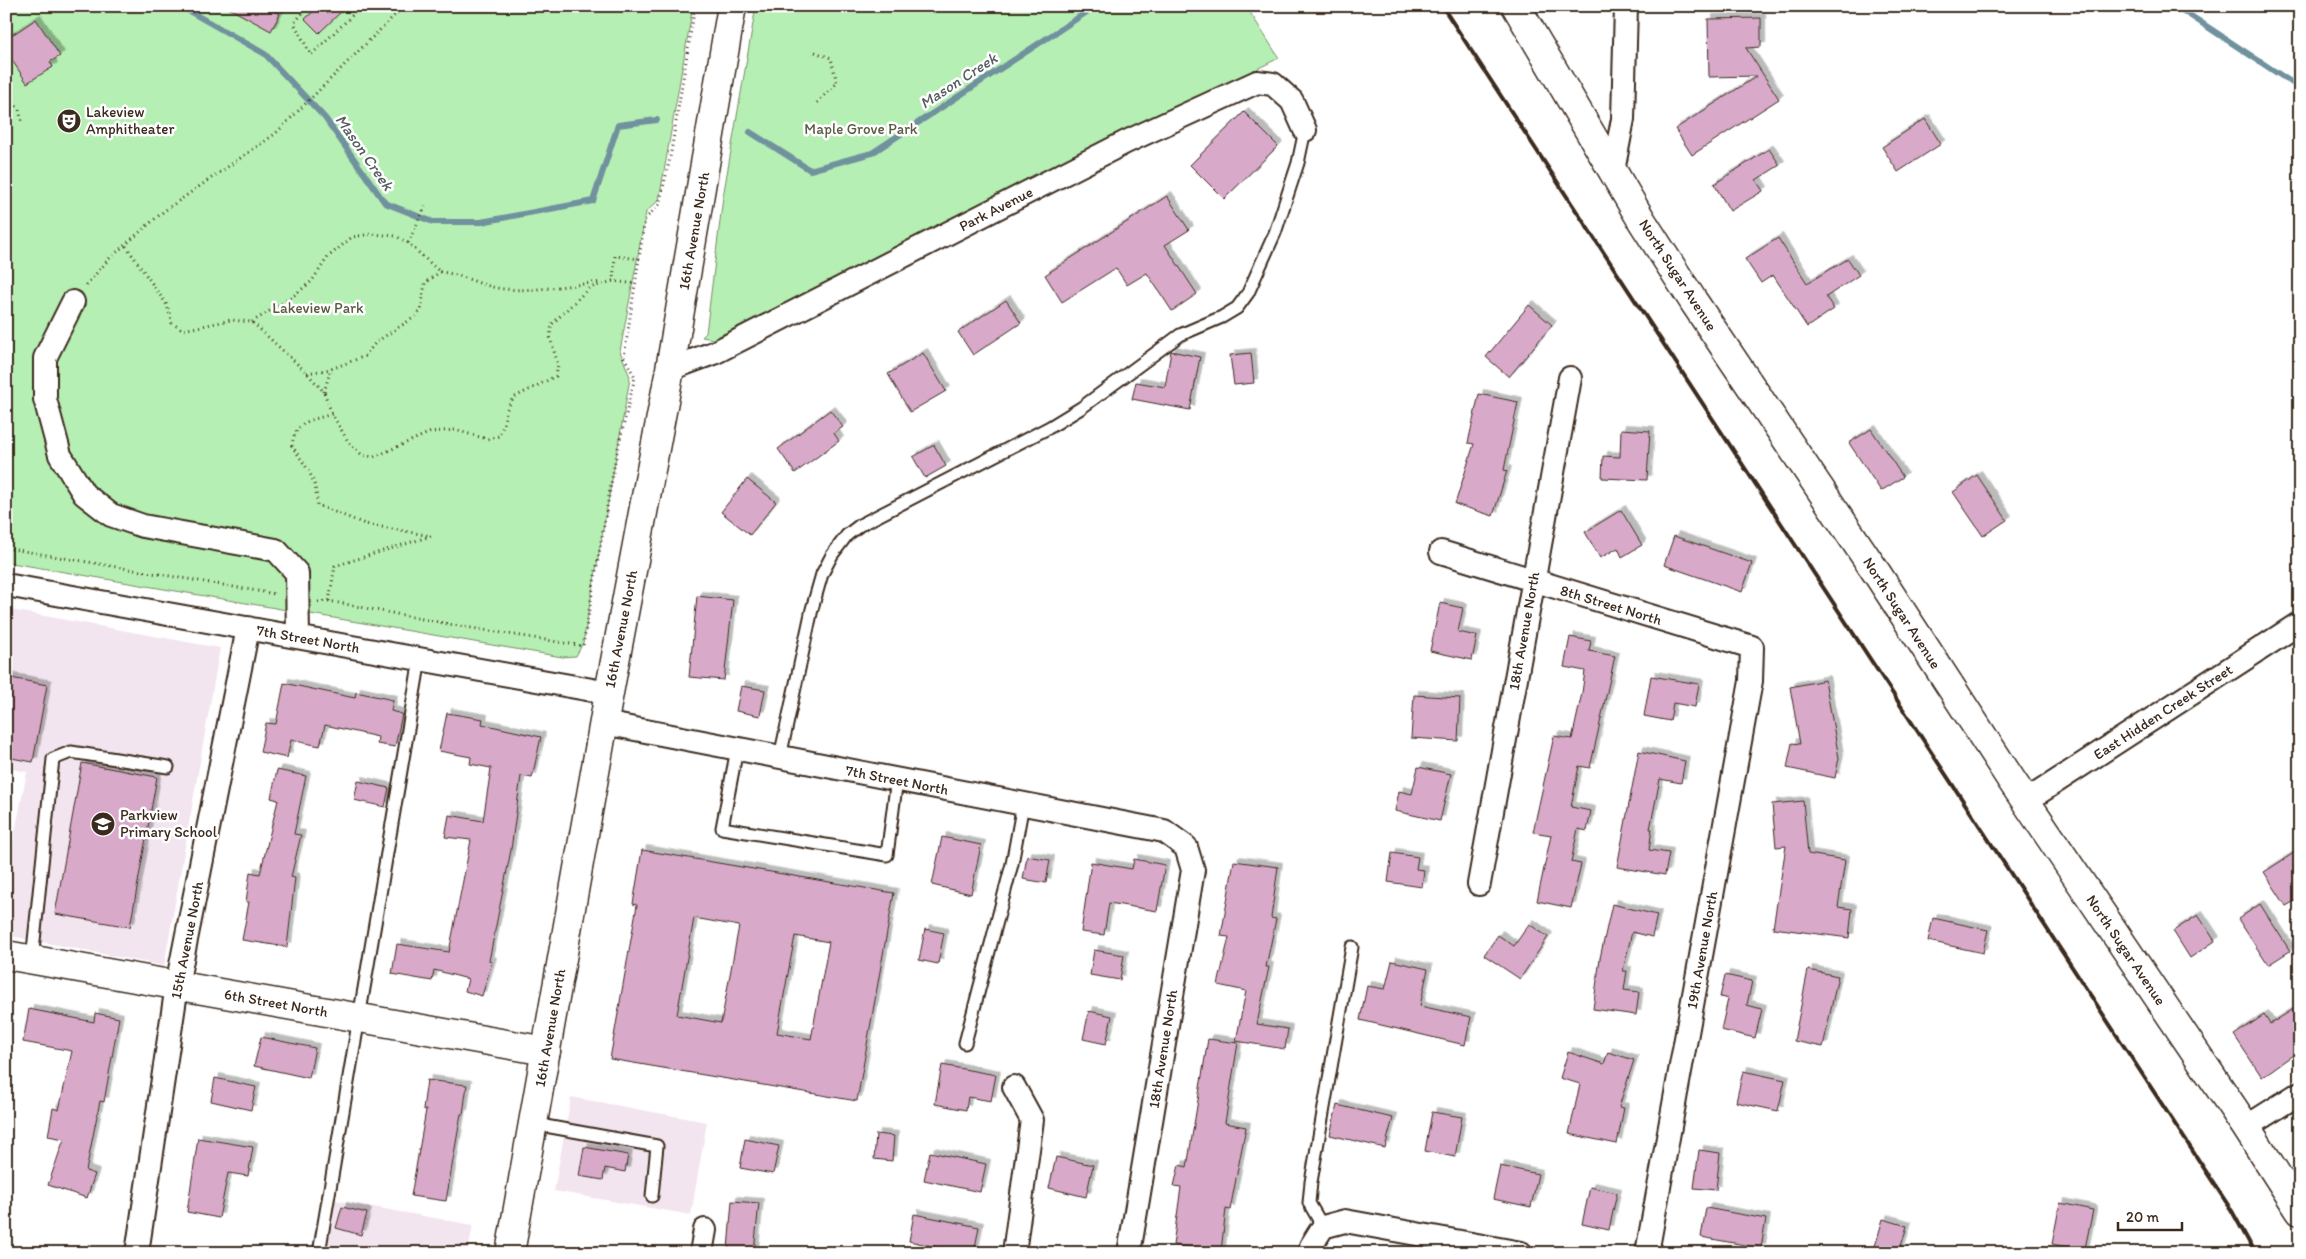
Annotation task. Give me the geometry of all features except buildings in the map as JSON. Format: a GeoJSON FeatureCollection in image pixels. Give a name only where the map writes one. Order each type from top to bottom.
{"type":"FeatureCollection","features":[{"type":"Feature","properties":{"kind":"street","name":"16th Avenue North"},"geometry":{"type":"LineString","coordinates":[[510,1253],[609,693],[670,370],[732,6]]}},
{"type":"Feature","properties":{"kind":"street","name":"North Sugar Avenue"},"geometry":{"type":"LineString","coordinates":[[1516,6],[1642,221],[1694,302],[2026,801],[2246,1127],[2300,1212]]}},
{"type":"Feature","properties":{"kind":"street"},"geometry":{"type":"LineString","coordinates":[[1613,171],[1623,119],[1626,6]]}},
{"type":"Feature","properties":{"kind":"street","name":"Park Avenue"},"geometry":{"type":"LineString","coordinates":[[670,370],[716,352],[1126,142],[1257,82],[1273,84],[1292,101],[1306,130]]}},
{"type":"Feature","properties":{"kind":"street"},"geometry":{"type":"LineString","coordinates":[[73,302],[45,358],[45,399],[60,455],[84,494],[112,515],[143,526],[276,550],[297,573],[298,637]]}},
{"type":"Feature","properties":{"kind":"street","name":"18th Avenue North"},"geometry":{"type":"LineString","coordinates":[[1479,884],[1570,378]]}},
{"type":"Feature","properties":{"kind":"street","name":"8th Street North"},"geometry":{"type":"LineString","coordinates":[[1441,552],[1752,647]]}},
{"type":"Feature","properties":{"kind":"street","name":"7th Street North"},"geometry":{"type":"LineString","coordinates":[[6,585],[609,693]]}},
{"type":"Feature","properties":{"kind":"street","name":"East Hidden Creek Street"},"geometry":{"type":"LineString","coordinates":[[2026,801],[2300,623]]}},
{"type":"Feature","properties":{"kind":"street","name":"15th Avenue North"},"geometry":{"type":"LineString","coordinates":[[137,1253],[177,986],[248,628]]}},
{"type":"Feature","properties":{"kind":"street","name":"19th Avenue North"},"geometry":{"type":"LineString","coordinates":[[1647,1253],[1751,681],[1752,647]]}},
{"type":"Feature","properties":{"kind":"street","name":"7th Street North"},"geometry":{"type":"LineString","coordinates":[[604,723],[1164,831],[1186,846]]}},
{"type":"Feature","properties":{"kind":"street","name":"18th Avenue North"},"geometry":{"type":"LineString","coordinates":[[1129,1253],[1193,870],[1186,846]]}},
{"type":"Feature","properties":{"kind":"street","name":"6th Street North"},"geometry":{"type":"LineString","coordinates":[[19,957],[546,1051]]}},
{"type":"Feature","properties":{"kind":"street"},"geometry":{"type":"LineString","coordinates":[[1014,1087],[1032,1120],[1014,1253]]}},
{"type":"Feature","properties":{"kind":"street"},"geometry":{"type":"LineString","coordinates":[[2246,1127],[2300,1093]]}},
{"type":"Feature","properties":{"kind":"street"},"geometry":{"type":"LineString","coordinates":[[1310,1253],[1311,1246],[1323,1227],[1345,1221],[1522,1253]]}},
{"type":"Feature","properties":{"kind":"street"},"geometry":{"type":"LineString","coordinates":[[701,1253],[705,1230]]}},
{"type":"Feature","properties":{"kind":"lane"},"geometry":{"type":"LineString","coordinates":[[780,757],[812,609],[822,574],[832,555],[847,535],[860,525],[1050,427],[1081,408],[1180,335],[1222,317],[1237,308],[1248,293],[1274,233],[1298,163],[1306,130]]}},
{"type":"Feature","properties":{"kind":"lane"},"geometry":{"type":"LineString","coordinates":[[319,1253],[420,659]]}},
{"type":"Feature","properties":{"kind":"lane"},"geometry":{"type":"LineString","coordinates":[[737,749],[722,828],[887,855],[897,780]]}},
{"type":"Feature","properties":{"kind":"lane"},"geometry":{"type":"LineString","coordinates":[[19,957],[54,759],[71,752],[168,767]]}},
{"type":"Feature","properties":{"kind":"lane"},"geometry":{"type":"LineString","coordinates":[[965,1042],[1010,874],[1023,804]]}},
{"type":"Feature","properties":{"kind":"lane"},"geometry":{"type":"LineString","coordinates":[[1323,1227],[1309,1204],[1311,1182],[1352,947]]}},
{"type":"Feature","properties":{"kind":"lane"},"geometry":{"type":"LineString","coordinates":[[534,1124],[657,1146],[652,1196]]}},
{"type":"Feature","properties":{"kind":"path"},"geometry":{"type":"LineString","coordinates":[[309,6],[294,23],[311,55],[362,6]]}},
{"type":"Feature","properties":{"kind":"path"},"geometry":{"type":"LineString","coordinates":[[73,302],[93,276],[164,211],[275,134],[404,6]]}},
{"type":"Feature","properties":{"kind":"path"},"geometry":{"type":"LineString","coordinates":[[313,603],[330,602],[583,646],[616,461],[635,377],[624,357],[645,220],[659,205],[670,158],[695,6]]}},
{"type":"Feature","properties":{"kind":"path"},"geometry":{"type":"LineString","coordinates":[[815,52],[831,58],[837,83],[817,103]]}},
{"type":"Feature","properties":{"kind":"path"},"geometry":{"type":"LineString","coordinates":[[6,95],[19,109],[22,122]]}},
{"type":"Feature","properties":{"kind":"path"},"geometry":{"type":"LineString","coordinates":[[408,242],[426,205]]}},
{"type":"Feature","properties":{"kind":"path"},"geometry":{"type":"LineString","coordinates":[[252,322],[292,297],[312,281],[328,257],[352,237],[372,234],[396,236],[408,242],[440,272],[456,274],[478,283],[503,289],[550,290],[588,283],[614,281],[636,284]]}},
{"type":"Feature","properties":{"kind":"path"},"geometry":{"type":"LineString","coordinates":[[126,246],[168,305],[172,323],[183,330],[232,320],[252,322],[307,372],[324,392],[332,414],[349,443],[362,455],[374,457],[431,432],[455,430],[487,439],[499,436],[504,424],[506,411],[514,398],[556,376],[558,365],[550,337],[552,324],[589,288],[614,281]]}},
{"type":"Feature","properties":{"kind":"path"},"geometry":{"type":"LineString","coordinates":[[614,281],[615,256],[640,259]]}},
{"type":"Feature","properties":{"kind":"path"},"geometry":{"type":"LineString","coordinates":[[307,372],[331,369],[365,356],[376,342],[421,311],[426,283],[440,272]]}},
{"type":"Feature","properties":{"kind":"path"},"geometry":{"type":"LineString","coordinates":[[324,392],[331,369]]}},
{"type":"Feature","properties":{"kind":"path"},"geometry":{"type":"LineString","coordinates":[[330,602],[335,566],[430,536],[365,524],[317,505],[317,490],[310,471],[292,446],[293,433],[303,423],[332,414]]}},
{"type":"Feature","properties":{"kind":"path"},"geometry":{"type":"LineString","coordinates":[[6,548],[281,595]]}},
{"type":"Feature","properties":{"kind":"shaded area","name":"Parkview Primary School"},"geometry":{"type":"Polygon","coordinates":[[[6,609],[220,648],[164,966],[6,935],[6,877],[27,772],[6,768],[6,609]]]}},
{"type":"Feature","properties":{"kind":"shaded area"},"geometry":{"type":"Polygon","coordinates":[[[571,1097],[707,1122],[691,1215],[554,1191],[571,1097]]]}},
{"type":"Feature","properties":{"kind":"shaded area"},"geometry":{"type":"Polygon","coordinates":[[[335,1200],[473,1225],[468,1253],[326,1253],[335,1200]]]}},
{"type":"Feature","properties":{"kind":"green space","name":"Lakeview Park"},"geometry":{"type":"Polygon","coordinates":[[[6,6],[693,6],[659,200],[646,212],[620,351],[630,377],[629,384],[583,643],[576,656],[562,657],[6,562],[6,6]]]}},
{"type":"Feature","properties":{"kind":"green space","name":"Maple Grove Park"},"geometry":{"type":"Polygon","coordinates":[[[756,6],[1246,6],[1279,58],[713,339],[702,337],[706,333],[723,197],[756,6]]]}},
{"type":"Feature","properties":{"kind":"waterway","name":"Mason Creek"},"geometry":{"type":"LineString","coordinates":[[180,6],[265,54],[325,118],[385,203],[433,222],[481,222],[593,201],[618,125],[657,120]]}},
{"type":"Feature","properties":{"kind":"waterway","name":"Mason Creek"},"geometry":{"type":"LineString","coordinates":[[750,132],[810,170],[872,153],[1096,6]]}},
{"type":"Feature","properties":{"kind":"waterway","name":"Mason Creek"},"geometry":{"type":"LineString","coordinates":[[2176,6],[2300,88]]}},
{"type":"Feature","properties":{"kind":"railway"},"geometry":{"type":"LineString","coordinates":[[1442,6],[2232,1211],[2255,1253]]}},
{"type":"Feature","properties":{"kind":"place","name":"Lakeview Amphitheater"},"geometry":{"type":"Point","coordinates":[69,121]}},
{"type":"Feature","properties":{"kind":"place","name":"Parkview Primary School"},"geometry":{"type":"Point","coordinates":[103,824]}}]}
